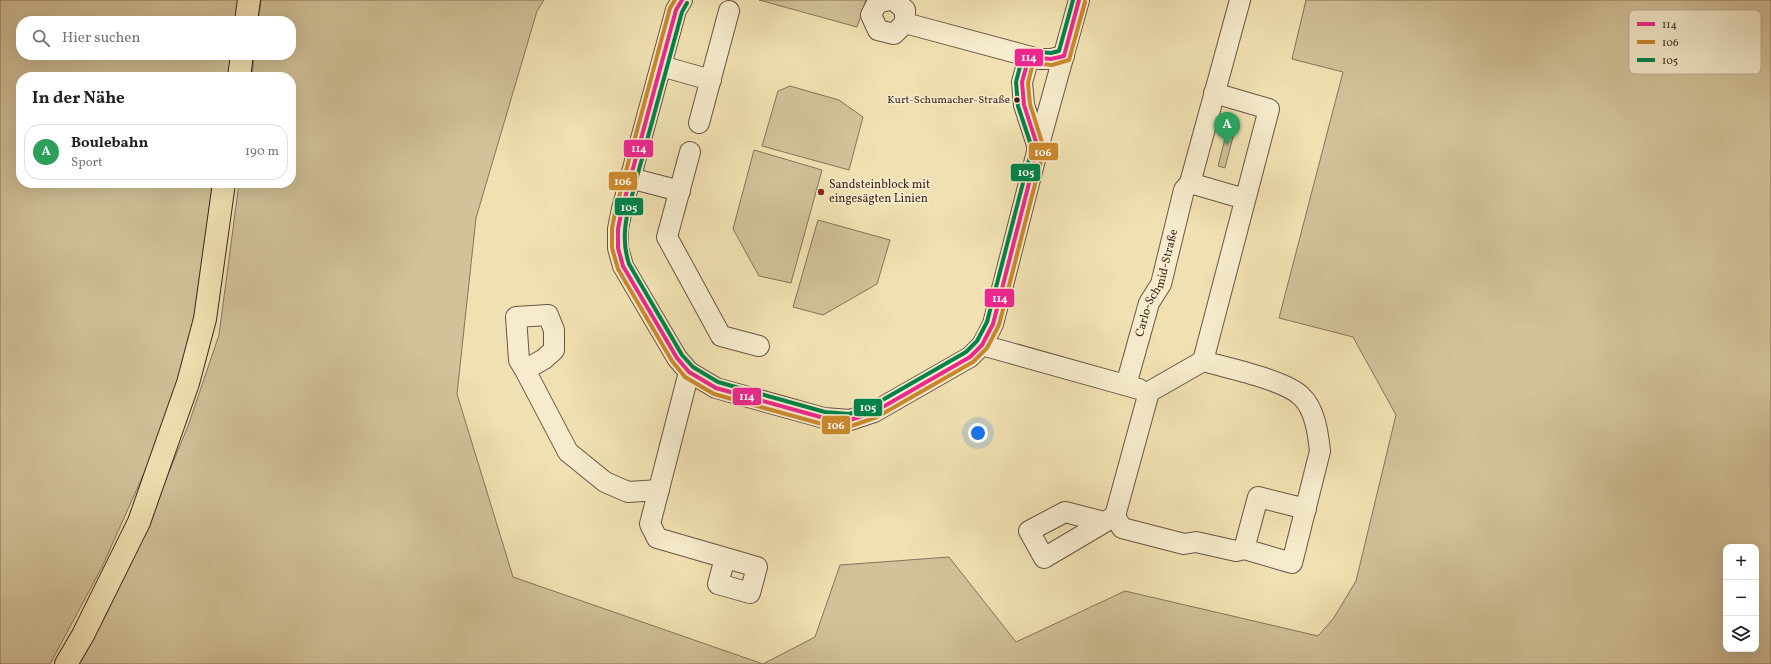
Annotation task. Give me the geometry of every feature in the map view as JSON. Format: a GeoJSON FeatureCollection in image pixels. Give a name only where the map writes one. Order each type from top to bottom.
{"type":"FeatureCollection","features":[{"type":"Feature","properties":{"kind":"main road"},"geometry":{"type":"LineString","coordinates":[[247,16],[249,0]]}},
{"type":"Feature","properties":{"kind":"main road"},"geometry":{"type":"LineString","coordinates":[[239,72],[241,60]]}},
{"type":"Feature","properties":{"kind":"main road"},"geometry":{"type":"LineString","coordinates":[[66,664],[83,635],[139,522],[188,384],[205,318],[223,188]]}},
{"type":"Feature","properties":{"kind":"street"},"geometry":{"type":"LineString","coordinates":[[678,3],[630,178],[618,229],[618,248],[623,266],[677,358],[689,372],[716,388],[759,401],[824,418],[850,420],[874,412],[970,357],[982,345],[993,324],[1038,148],[1079,0]]}},
{"type":"Feature","properties":{"kind":"street","name":"Carlo-Schmid-Straße"},"geometry":{"type":"LineString","coordinates":[[1126,385],[1149,303],[1161,284],[1184,190],[1190,183],[1240,0]]}},
{"type":"Feature","properties":{"kind":"street"},"geometry":{"type":"LineString","coordinates":[[884,1],[905,10],[905,22],[894,34],[878,30],[871,15],[884,1]]}},
{"type":"Feature","properties":{"kind":"street"},"geometry":{"type":"LineString","coordinates":[[699,123],[729,11]]}},
{"type":"Feature","properties":{"kind":"street"},"geometry":{"type":"LineString","coordinates":[[905,22],[1029,56],[1051,59],[1064,56]]}},
{"type":"Feature","properties":{"kind":"street"},"geometry":{"type":"LineString","coordinates":[[1029,56],[1022,82],[1024,105],[1038,148]]}},
{"type":"Feature","properties":{"kind":"street"},"geometry":{"type":"LineString","coordinates":[[661,66],[711,80]]}},
{"type":"Feature","properties":{"kind":"street"},"geometry":{"type":"LineString","coordinates":[[1203,361],[1274,382],[1288,388],[1302,396],[1312,414],[1319,434],[1320,451],[1292,563],[1244,549],[1236,551],[1196,542],[1184,544],[1122,528],[1109,519],[1149,392],[1203,361],[1269,109],[1214,92]]}},
{"type":"Feature","properties":{"kind":"street"},"geometry":{"type":"LineString","coordinates":[[690,152],[668,237],[721,336],[759,346]]}},
{"type":"Feature","properties":{"kind":"street"},"geometry":{"type":"LineString","coordinates":[[630,178],[680,191]]}},
{"type":"Feature","properties":{"kind":"street"},"geometry":{"type":"LineString","coordinates":[[1190,183],[1245,199]]}},
{"type":"Feature","properties":{"kind":"street"},"geometry":{"type":"LineString","coordinates":[[982,345],[1149,392]]}},
{"type":"Feature","properties":{"kind":"street"},"geometry":{"type":"LineString","coordinates":[[525,370],[568,452],[605,482],[628,492],[659,490]]}},
{"type":"Feature","properties":{"kind":"street"},"geometry":{"type":"LineString","coordinates":[[689,372],[650,524],[657,538],[725,558]]}},
{"type":"Feature","properties":{"kind":"street"},"geometry":{"type":"LineString","coordinates":[[1244,549],[1258,497],[1306,509]]}},
{"type":"Feature","properties":{"kind":"shaded area"},"geometry":{"type":"Polygon","coordinates":[[[0,0],[240,0],[238,16],[16,16],[16,60],[232,60],[231,72],[16,72],[16,188],[216,188],[190,353],[154,451],[102,567],[50,664],[0,664],[0,0]]]}},
{"type":"Feature","properties":{"kind":"shaded area"},"geometry":{"type":"Polygon","coordinates":[[[261,0],[544,0],[537,11],[476,218],[457,394],[513,577],[763,664],[79,664],[104,619],[139,544],[188,426],[219,335],[238,188],[296,188],[296,72],[252,72],[254,60],[296,60],[296,16],[259,16],[261,0]]]}},
{"type":"Feature","properties":{"kind":"shaded area"},"geometry":{"type":"Polygon","coordinates":[[[759,0],[866,0],[857,27],[759,0]]]}},
{"type":"Feature","properties":{"kind":"shaded area"},"geometry":{"type":"Polygon","coordinates":[[[1306,0],[1771,0],[1771,664],[763,664],[815,637],[840,565],[949,557],[1016,642],[1125,591],[1318,636],[1333,619],[1356,581],[1396,415],[1353,337],[1279,318],[1343,72],[1292,59],[1306,0]]]}},
{"type":"Feature","properties":{"kind":"shaded area"},"geometry":{"type":"Polygon","coordinates":[[[790,86],[839,100],[863,117],[849,170],[762,146],[778,91],[790,86]]]}},
{"type":"Feature","properties":{"kind":"shaded area"},"geometry":{"type":"Polygon","coordinates":[[[1229,123],[1236,125],[1225,168],[1218,166],[1229,123]]]}},
{"type":"Feature","properties":{"kind":"shaded area"},"geometry":{"type":"Polygon","coordinates":[[[754,150],[822,170],[791,283],[759,276],[733,229],[754,150]]]}},
{"type":"Feature","properties":{"kind":"shaded area"},"geometry":{"type":"Polygon","coordinates":[[[818,220],[890,240],[877,284],[823,315],[793,307],[818,220]]]}},
{"type":"Feature","properties":{"kind":"transit line","name":"106"},"geometry":{"type":"LineString","coordinates":[[675,0],[670,8],[616,208],[612,228],[612,248],[618,269],[672,361],[685,377],[714,394],[822,424],[851,426],[877,417],[973,362],[987,348],[999,325],[1044,149],[1030,104],[1028,83],[1033,63],[1052,65],[1069,60],[1085,2]]}},
{"type":"Feature","properties":{"kind":"transit line","name":"114"},"geometry":{"type":"LineString","coordinates":[[682,0],[676,10],[622,209],[618,229],[618,248],[623,266],[677,358],[689,372],[716,388],[824,418],[850,420],[874,412],[970,357],[982,345],[993,324],[1038,148]]}},
{"type":"Feature","properties":{"kind":"transit line","name":"105"},"geometry":{"type":"LineString","coordinates":[[687,3],[682,12],[628,210],[625,237],[629,264],[682,355],[693,367],[718,382],[825,412],[849,414],[872,406],[966,352],[977,341],[987,322],[1032,148],[1018,106],[1016,82],[1023,55],[1028,51],[1051,53],[1059,51],[1073,0]]}},
{"type":"Feature","properties":{"kind":"transit line","name":"114"},"geometry":{"type":"LineString","coordinates":[[1038,148],[1024,105],[1022,82],[1029,57],[1051,59],[1064,56],[1079,0]]}},
{"type":"Feature","properties":{"kind":"place","name":"Kurt-Schumacher-Straße"},"geometry":{"type":"Point","coordinates":[1017,100]}},
{"type":"Feature","properties":{"kind":"place","name":"Boulebahn"},"geometry":{"type":"Point","coordinates":[1227,145]}},
{"type":"Feature","properties":{"kind":"place","name":"Sandsteinblock mit eingesägten Linien"},"geometry":{"type":"Point","coordinates":[821,192]}}]}
